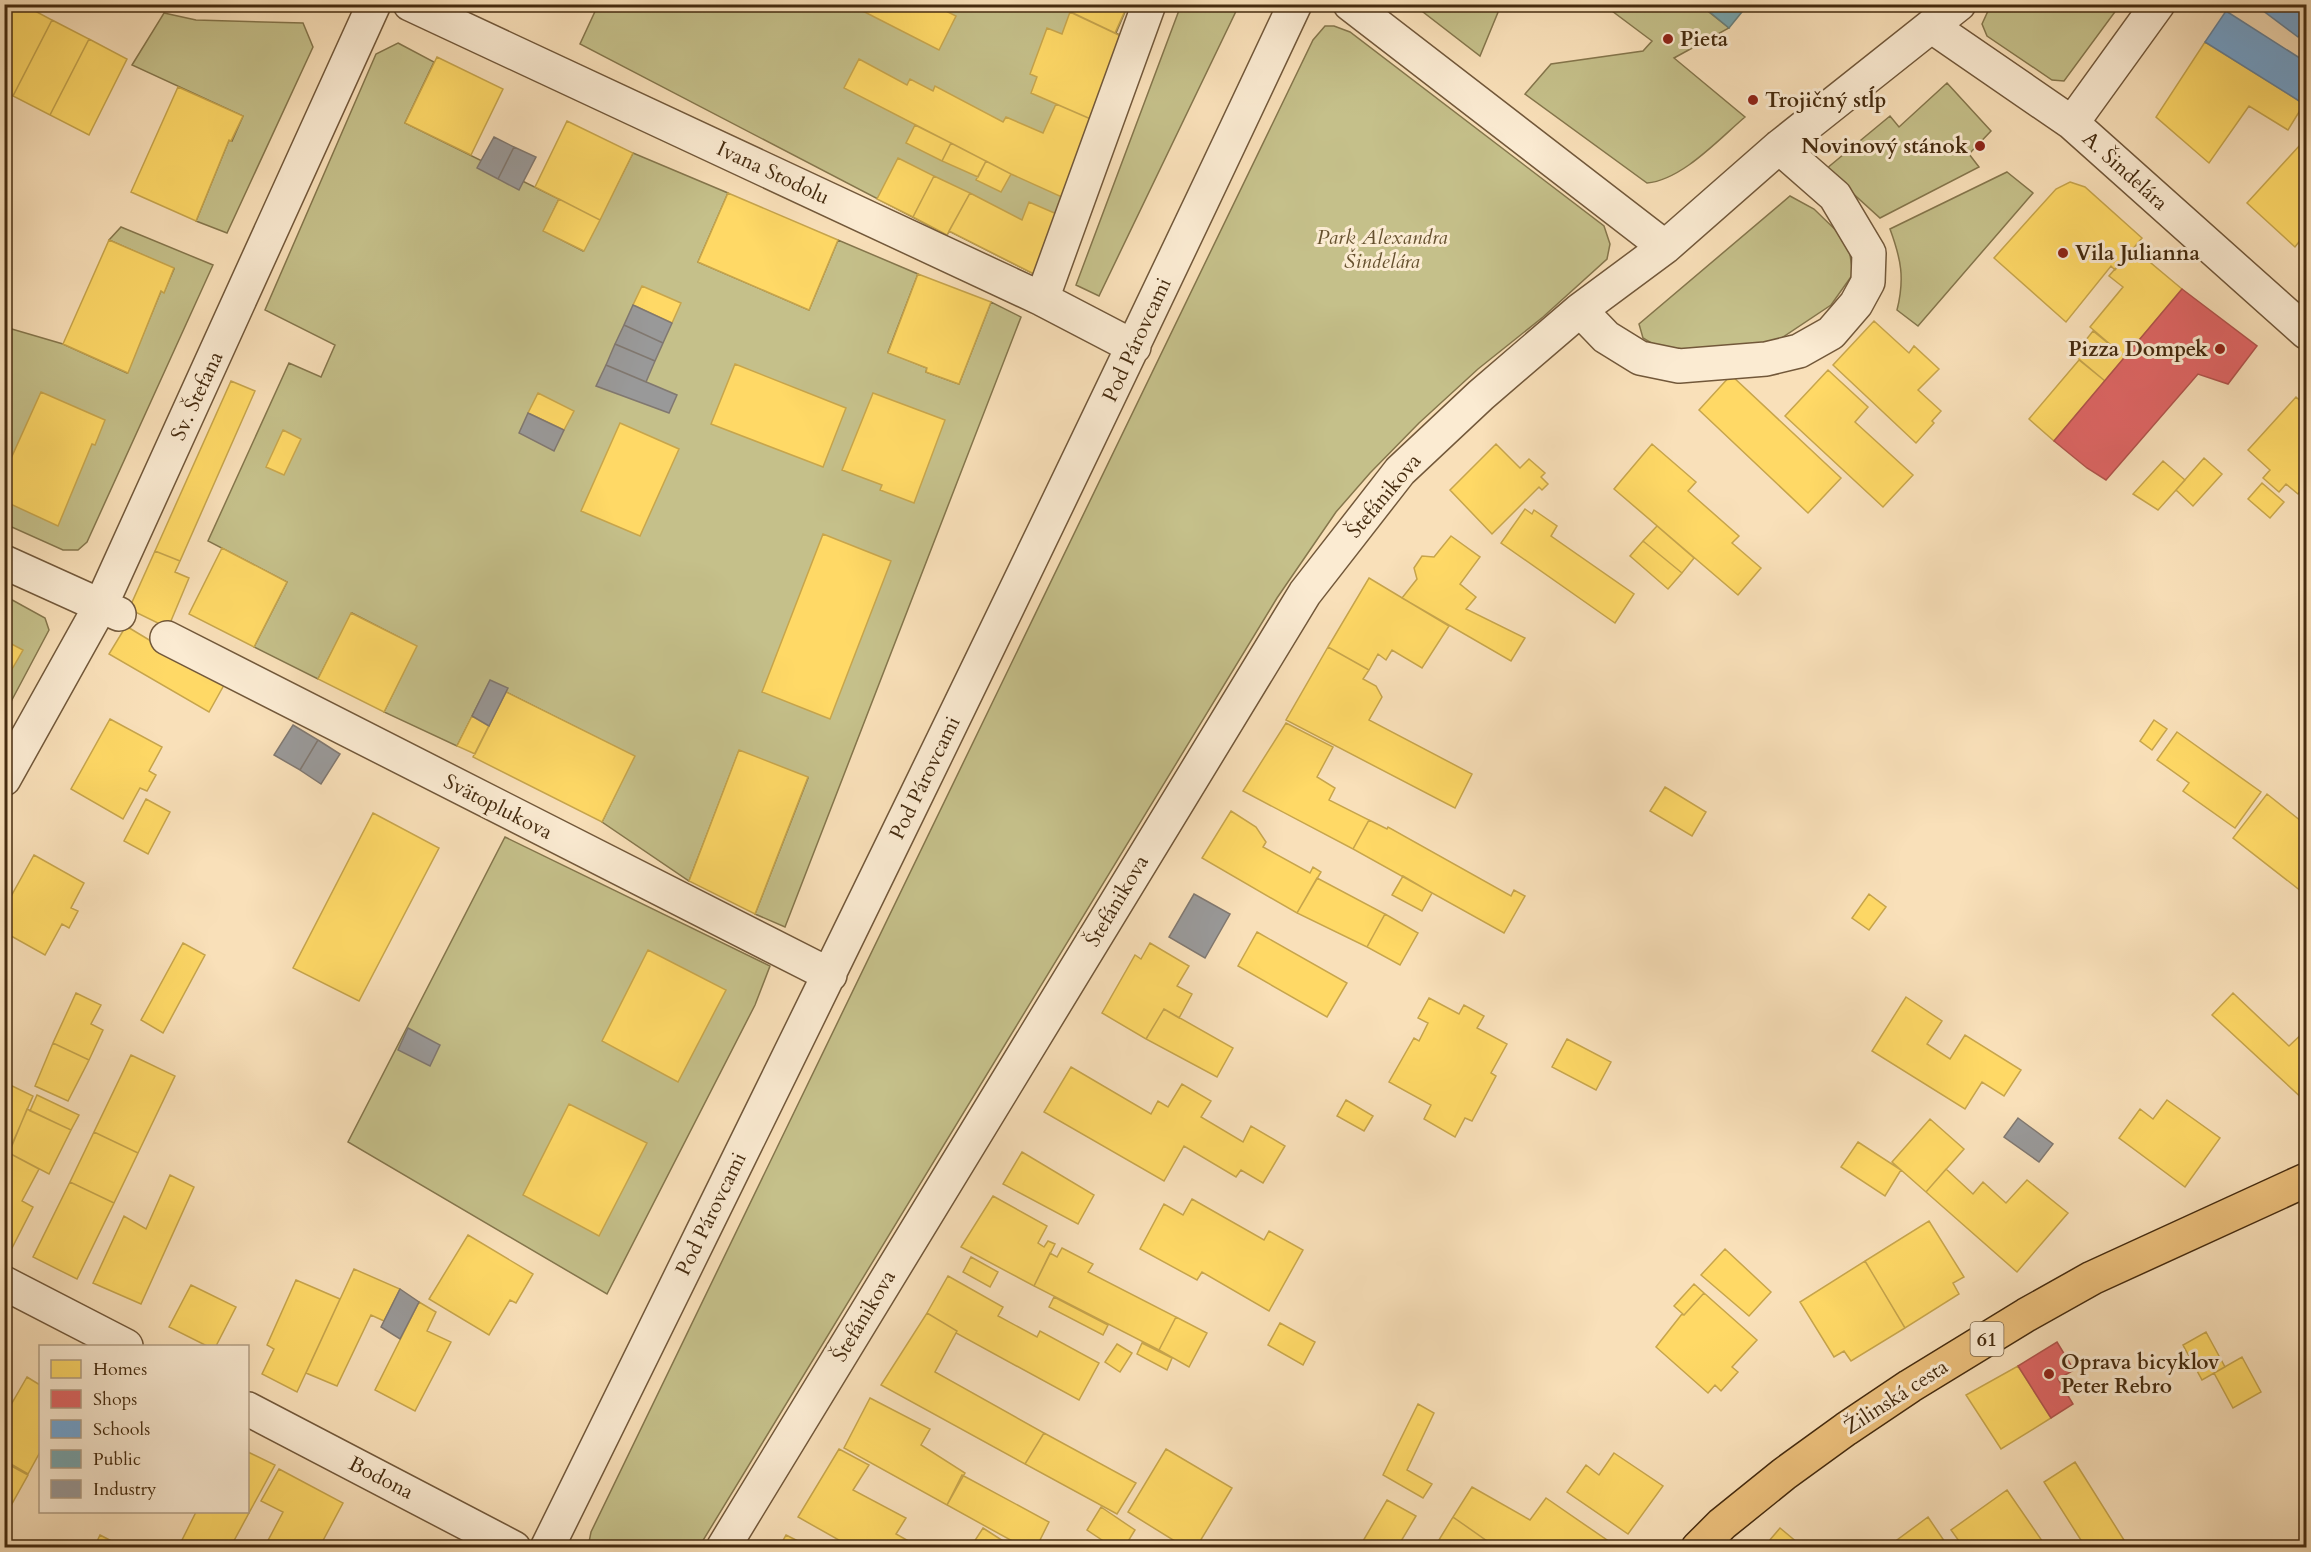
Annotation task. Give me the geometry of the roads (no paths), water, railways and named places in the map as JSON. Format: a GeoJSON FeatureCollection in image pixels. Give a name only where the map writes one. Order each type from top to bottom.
{"type":"FeatureCollection","features":[{"type":"Feature","properties":{"kind":"main road","name":"Žilinská cesta"},"geometry":{"type":"LineString","coordinates":[[1698,1548],[1731,1516],[1846,1429],[1910,1386],[2017,1321],[2092,1278],[2307,1180]]}},
{"type":"Feature","properties":{"kind":"street","name":"Sv. Štefana"},"geometry":{"type":"LineString","coordinates":[[4,779],[111,610],[374,4]]}},
{"type":"Feature","properties":{"kind":"street","name":"Ivana Stodolu"},"geometry":{"type":"LineString","coordinates":[[410,4],[1042,299],[1134,348]]}},
{"type":"Feature","properties":{"kind":"street"},"geometry":{"type":"LineString","coordinates":[[1042,299],[1149,4]]}},
{"type":"Feature","properties":{"kind":"street","name":"Pod Párovcami"},"geometry":{"type":"LineString","coordinates":[[547,1548],[830,975],[1134,348],[1295,4]]}},
{"type":"Feature","properties":{"kind":"street"},"geometry":{"type":"LineString","coordinates":[[1350,4],[1665,248]]}},
{"type":"Feature","properties":{"kind":"street","name":"Štefánikova"},"geometry":{"type":"LineString","coordinates":[[723,1548],[1305,593],[1400,471],[1481,395],[1580,310],[1665,248],[1779,147],[1959,4]]}},
{"type":"Feature","properties":{"kind":"street"},"geometry":{"type":"LineString","coordinates":[[2072,123],[2158,4]]}},
{"type":"Feature","properties":{"kind":"street","name":"A. Šindelára"},"geometry":{"type":"LineString","coordinates":[[1931,26],[2072,123],[2307,332]]}},
{"type":"Feature","properties":{"kind":"street"},"geometry":{"type":"LineString","coordinates":[[1580,310],[1606,337],[1640,358],[1679,366],[1766,359],[1799,351],[1832,333],[1856,304],[1868,282],[1869,253],[1835,196],[1779,147]]}},
{"type":"Feature","properties":{"kind":"street"},"geometry":{"type":"LineString","coordinates":[[4,562],[111,610]]}},
{"type":"Feature","properties":{"kind":"street","name":"Svätoplukova"},"geometry":{"type":"LineString","coordinates":[[167,638],[830,975]]}},
{"type":"Feature","properties":{"kind":"street"},"geometry":{"type":"LineString","coordinates":[[4,1283],[122,1345]]}},
{"type":"Feature","properties":{"kind":"street","name":"Bodona"},"geometry":{"type":"LineString","coordinates":[[249,1410],[514,1548]]}},
{"type":"Feature","properties":{"kind":"place","name":"Pieta"},"geometry":{"type":"Point","coordinates":[1668,39]}},
{"type":"Feature","properties":{"kind":"place","name":"Trojičný stĺp"},"geometry":{"type":"Point","coordinates":[1753,100]}},
{"type":"Feature","properties":{"kind":"place","name":"Novinový stánok"},"geometry":{"type":"Point","coordinates":[1980,146]}},
{"type":"Feature","properties":{"kind":"place","name":"Vila Julianna"},"geometry":{"type":"Point","coordinates":[2063,253]}},
{"type":"Feature","properties":{"kind":"place","name":"Pizza Dompek"},"geometry":{"type":"Point","coordinates":[2220,349]}},
{"type":"Feature","properties":{"kind":"place","name":"Oprava bicyklov Peter Rebro"},"geometry":{"type":"Point","coordinates":[2049,1374]}},
{"type":"Feature","properties":{"kind":"park label","name":"Park Alexandra Šindelára"},"geometry":{"type":"Point","coordinates":[1382,249]}}]}
